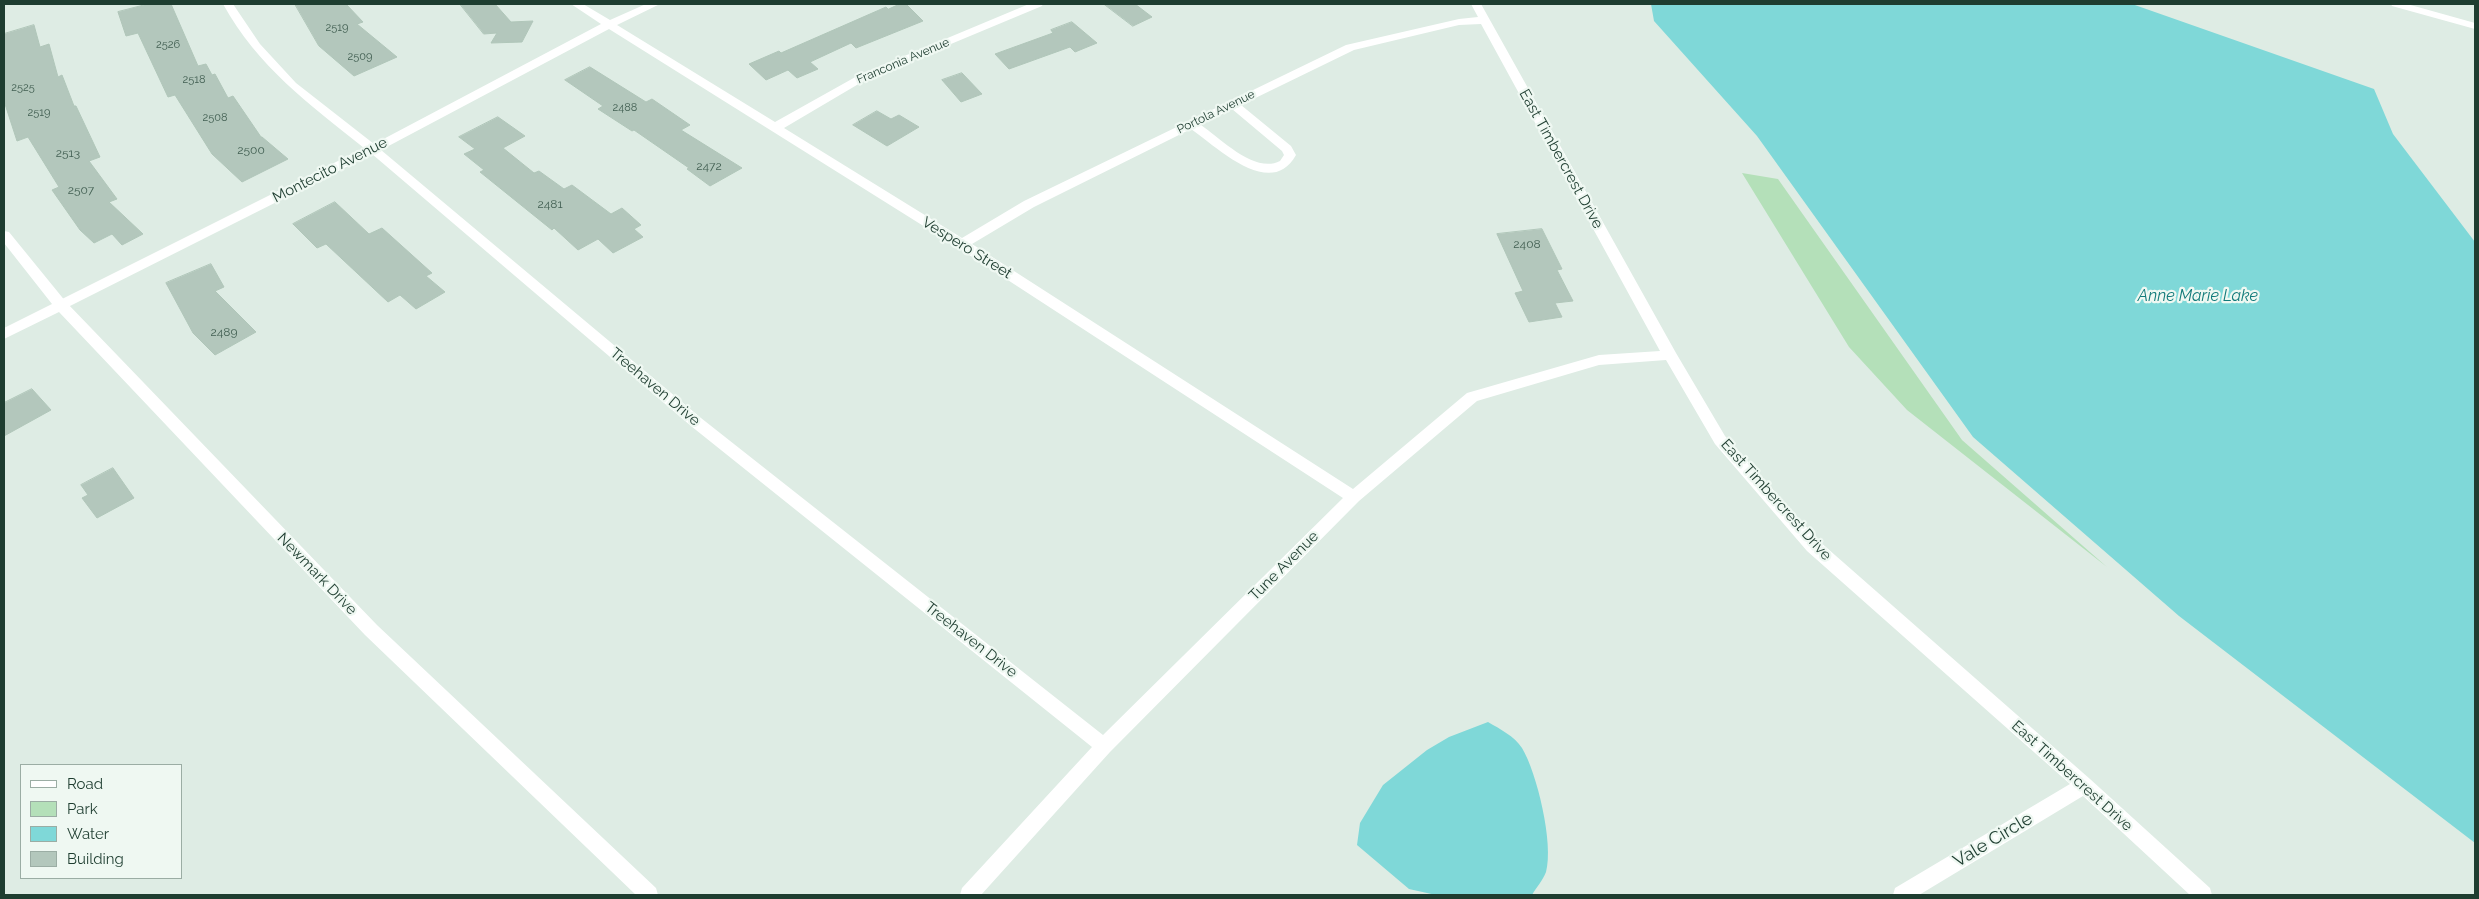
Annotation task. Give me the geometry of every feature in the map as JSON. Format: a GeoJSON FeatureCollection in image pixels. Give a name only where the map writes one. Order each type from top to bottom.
{"type":"FeatureCollection","features":[{"type":"Feature","properties":{"kind":"street","name":"Treehaven Drive"},"geometry":{"type":"LineString","coordinates":[[228,4],[256,46],[292,85],[373,149],[696,422],[1104,746]]}},
{"type":"Feature","properties":{"kind":"street","name":"Vespero Street"},"geometry":{"type":"LineString","coordinates":[[576,4],[962,244],[1354,496]]}},
{"type":"Feature","properties":{"kind":"street","name":"Montecito Avenue"},"geometry":{"type":"LineString","coordinates":[[4,334],[373,149],[610,24],[655,4]]}},
{"type":"Feature","properties":{"kind":"street","name":"Franconia Avenue"},"geometry":{"type":"LineString","coordinates":[[774,128],[863,77],[1038,4]]}},
{"type":"Feature","properties":{"kind":"street","name":"East Timbercrest Drive"},"geometry":{"type":"LineString","coordinates":[[1476,4],[1670,356],[1720,440],[1813,546],[2084,785],[2203,895]]}},
{"type":"Feature","properties":{"kind":"street"},"geometry":{"type":"LineString","coordinates":[[2396,4],[2475,26]]}},
{"type":"Feature","properties":{"kind":"street","name":"Portola Avenue"},"geometry":{"type":"LineString","coordinates":[[962,244],[1029,204],[1350,47],[1459,22],[1485,20]]}},
{"type":"Feature","properties":{"kind":"street"},"geometry":{"type":"LineString","coordinates":[[1192,124],[1248,164],[1258,169],[1274,168],[1285,164],[1290,155],[1287,148],[1233,104]]}},
{"type":"Feature","properties":{"kind":"street","name":"Newmark Drive"},"geometry":{"type":"LineString","coordinates":[[4,235],[60,305],[371,630],[649,895]]}},
{"type":"Feature","properties":{"kind":"street","name":"Tune Avenue"},"geometry":{"type":"LineString","coordinates":[[968,895],[1104,746],[1354,496],[1472,397],[1599,360],[1670,356]]}},
{"type":"Feature","properties":{"kind":"street","name":"Vale Circle"},"geometry":{"type":"LineString","coordinates":[[1902,895],[2084,785]]}},
{"type":"Feature","properties":{"kind":"green space"},"geometry":{"type":"Polygon","coordinates":[[[1742,173],[1778,179],[1962,440],[2107,567],[1907,410],[1849,347],[1742,173]]]}},
{"type":"Feature","properties":{"kind":"water","name":"Anne Marie Lake"},"geometry":{"type":"Polygon","coordinates":[[[1651,4],[2132,4],[2374,89],[2393,134],[2475,242],[2475,843],[2179,616],[1973,437],[1757,136],[1654,21],[1651,4]]]}},
{"type":"Feature","properties":{"kind":"water"},"geometry":{"type":"Polygon","coordinates":[[[1488,722],[1515,740],[1528,759],[1543,809],[1546,827],[1548,860],[1545,875],[1532,895],[1436,895],[1409,889],[1357,845],[1360,823],[1383,785],[1427,750],[1449,737],[1488,722]]]}},
{"type":"Feature","properties":{"kind":"building"},"geometry":{"type":"Polygon","coordinates":[[[148,4],[171,4],[198,66],[206,64],[212,75],[215,74],[228,98],[233,96],[261,137],[288,159],[242,182],[212,154],[175,95],[168,97],[138,33],[126,36],[118,12],[148,4]]]}},
{"type":"Feature","properties":{"kind":"building"},"geometry":{"type":"Polygon","coordinates":[[[295,4],[346,4],[363,22],[357,24],[397,57],[354,76],[319,46],[295,4]]]}},
{"type":"Feature","properties":{"kind":"building"},"geometry":{"type":"Polygon","coordinates":[[[460,4],[495,4],[511,22],[533,21],[522,42],[491,43],[497,33],[484,34],[460,4]]]}},
{"type":"Feature","properties":{"kind":"building"},"geometry":{"type":"Polygon","coordinates":[[[900,4],[906,4],[923,21],[856,48],[851,43],[810,62],[818,69],[797,78],[788,70],[766,80],[749,64],[779,51],[781,53],[886,7],[888,9],[900,4]]]}},
{"type":"Feature","properties":{"kind":"building"},"geometry":{"type":"Polygon","coordinates":[[[1104,4],[1135,4],[1152,17],[1133,26],[1104,4]]]}},
{"type":"Feature","properties":{"kind":"building"},"geometry":{"type":"Polygon","coordinates":[[[1072,22],[1097,43],[1075,52],[1070,47],[1009,69],[995,54],[1053,33],[1051,30],[1072,22]]]}},
{"type":"Feature","properties":{"kind":"building"},"geometry":{"type":"Polygon","coordinates":[[[34,25],[40,47],[49,44],[58,77],[62,75],[74,106],[76,106],[100,157],[89,161],[117,199],[109,202],[143,234],[122,245],[112,234],[94,243],[80,230],[52,190],[59,187],[28,137],[17,141],[4,101],[4,34],[34,25]]]}},
{"type":"Feature","properties":{"kind":"building"},"geometry":{"type":"Polygon","coordinates":[[[590,67],[646,102],[652,99],[690,125],[681,130],[742,168],[710,186],[687,169],[689,168],[634,130],[632,131],[598,109],[603,106],[565,80],[590,67]]]}},
{"type":"Feature","properties":{"kind":"building"},"geometry":{"type":"Polygon","coordinates":[[[962,73],[982,94],[961,102],[942,80],[962,73]]]}},
{"type":"Feature","properties":{"kind":"building"},"geometry":{"type":"Polygon","coordinates":[[[877,111],[891,119],[899,115],[919,127],[887,146],[853,125],[877,111]]]}},
{"type":"Feature","properties":{"kind":"building"},"geometry":{"type":"Polygon","coordinates":[[[498,117],[525,136],[503,148],[534,173],[539,171],[564,189],[572,185],[611,214],[622,208],[641,225],[634,229],[643,237],[613,253],[598,239],[578,250],[554,228],[552,230],[480,172],[484,170],[464,154],[475,149],[459,137],[498,117]]]}},
{"type":"Feature","properties":{"kind":"building"},"geometry":{"type":"Polygon","coordinates":[[[335,202],[369,234],[382,228],[432,273],[426,276],[445,292],[416,309],[400,295],[388,302],[326,244],[317,248],[293,224],[335,202]]]}},
{"type":"Feature","properties":{"kind":"building"},"geometry":{"type":"Polygon","coordinates":[[[1542,229],[1562,269],[1557,270],[1573,301],[1555,303],[1562,317],[1529,322],[1515,293],[1523,291],[1497,234],[1542,229]]]}},
{"type":"Feature","properties":{"kind":"building"},"geometry":{"type":"Polygon","coordinates":[[[211,264],[224,287],[215,291],[256,332],[215,355],[193,333],[166,283],[211,264]]]}},
{"type":"Feature","properties":{"kind":"building"},"geometry":{"type":"Polygon","coordinates":[[[32,389],[51,410],[4,436],[4,403],[32,389]]]}},
{"type":"Feature","properties":{"kind":"building"},"geometry":{"type":"Polygon","coordinates":[[[113,468],[134,498],[97,518],[82,498],[88,495],[81,485],[113,468]]]}}]}
